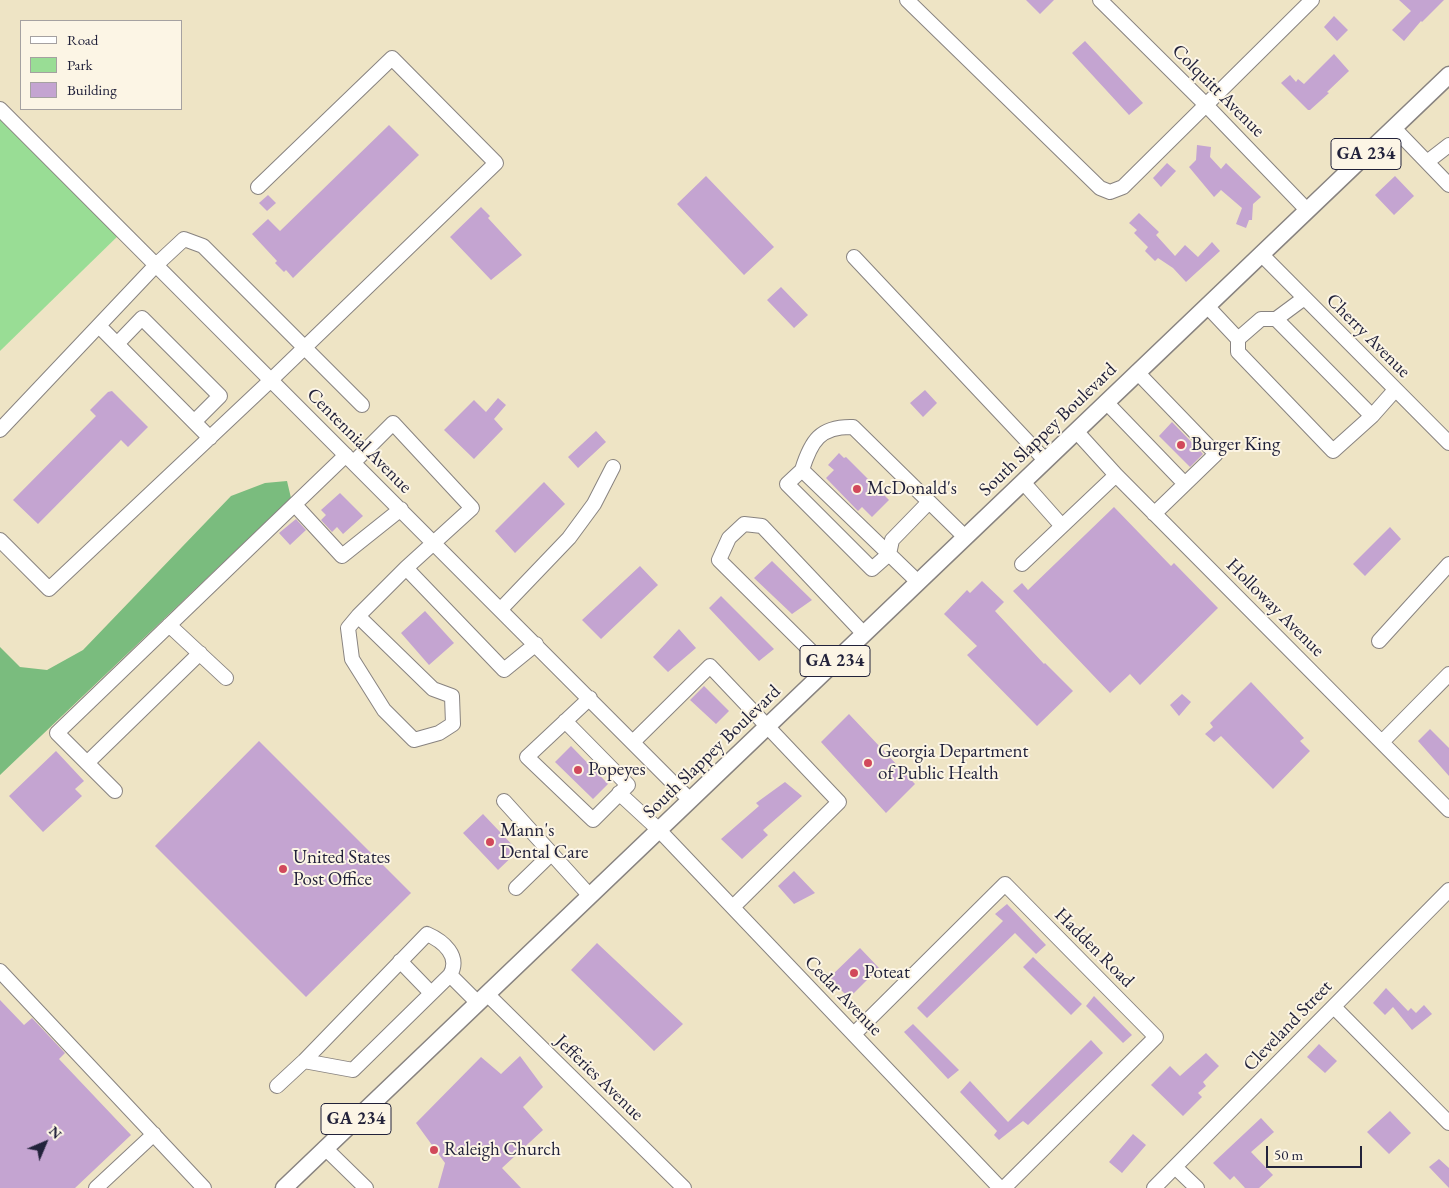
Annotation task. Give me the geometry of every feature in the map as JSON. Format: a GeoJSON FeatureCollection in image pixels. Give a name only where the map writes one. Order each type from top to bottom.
{"type":"FeatureCollection","features":[{"type":"Feature","properties":{"kind":"main road","name":"South Slappey Boulevard"},"geometry":{"type":"LineString","coordinates":[[284,1188],[1449,75]]}},
{"type":"Feature","properties":{"kind":"street"},"geometry":{"type":"LineString","coordinates":[[907,0],[1047,138],[1100,188],[1110,192],[1123,187],[1312,0]]}},
{"type":"Feature","properties":{"kind":"street","name":"Colquitt Avenue"},"geometry":{"type":"LineString","coordinates":[[1100,0],[1206,105],[1307,210]]}},
{"type":"Feature","properties":{"kind":"street"},"geometry":{"type":"LineString","coordinates":[[0,540],[49,589],[271,380],[496,163],[392,58],[258,186]]}},
{"type":"Feature","properties":{"kind":"street","name":"Centennial Avenue"},"geometry":{"type":"LineString","coordinates":[[0,109],[634,741],[690,800]]}},
{"type":"Feature","properties":{"kind":"street"},"geometry":{"type":"LineString","coordinates":[[1394,128],[1449,185]]}},
{"type":"Feature","properties":{"kind":"street"},"geometry":{"type":"LineString","coordinates":[[1427,162],[1449,144]]}},
{"type":"Feature","properties":{"kind":"street"},"geometry":{"type":"LineString","coordinates":[[0,430],[156,265],[184,239],[204,246],[362,405]]}},
{"type":"Feature","properties":{"kind":"street","name":"Cherry Avenue"},"geometry":{"type":"LineString","coordinates":[[1261,254],[1303,299],[1449,443]]}},
{"type":"Feature","properties":{"kind":"street"},"geometry":{"type":"LineString","coordinates":[[854,257],[1045,460]]}},
{"type":"Feature","properties":{"kind":"street"},"geometry":{"type":"LineString","coordinates":[[1238,339],[1261,319],[1276,319],[1303,299]]}},
{"type":"Feature","properties":{"kind":"street"},"geometry":{"type":"LineString","coordinates":[[1207,306],[1238,339],[1238,352],[1333,451],[1372,416],[1395,390]]}},
{"type":"Feature","properties":{"kind":"street"},"geometry":{"type":"LineString","coordinates":[[117,344],[142,318],[220,396],[194,422]]}},
{"type":"Feature","properties":{"kind":"street"},"geometry":{"type":"LineString","coordinates":[[1276,319],[1372,416]]}},
{"type":"Feature","properties":{"kind":"street"},"geometry":{"type":"LineString","coordinates":[[99,326],[210,438]]}},
{"type":"Feature","properties":{"kind":"street"},"geometry":{"type":"LineString","coordinates":[[1137,372],[1216,454],[1154,514]]}},
{"type":"Feature","properties":{"kind":"street"},"geometry":{"type":"LineString","coordinates":[[1106,402],[1185,484]]}},
{"type":"Feature","properties":{"kind":"street"},"geometry":{"type":"LineString","coordinates":[[115,791],[57,733],[295,505],[393,423],[472,508],[406,568],[358,616],[348,628],[352,658],[384,710],[414,740],[439,733],[452,724],[452,696],[433,689],[358,616]]}},
{"type":"Feature","properties":{"kind":"street"},"geometry":{"type":"LineString","coordinates":[[929,502],[892,540],[889,554],[872,569],[787,484],[802,470],[807,453],[822,433],[837,426],[853,426],[929,502],[965,538]]}},
{"type":"Feature","properties":{"kind":"street","name":"Holloway Avenue"},"geometry":{"type":"LineString","coordinates":[[1076,431],[1154,514],[1449,810]]}},
{"type":"Feature","properties":{"kind":"street"},"geometry":{"type":"LineString","coordinates":[[501,609],[569,538],[594,504],[613,467]]}},
{"type":"Feature","properties":{"kind":"street"},"geometry":{"type":"LineString","coordinates":[[802,470],[918,582]]}},
{"type":"Feature","properties":{"kind":"street"},"geometry":{"type":"LineString","coordinates":[[1022,564],[1116,475]]}},
{"type":"Feature","properties":{"kind":"street"},"geometry":{"type":"LineString","coordinates":[[1023,482],[1062,526]]}},
{"type":"Feature","properties":{"kind":"street"},"geometry":{"type":"LineString","coordinates":[[295,505],[342,556],[401,510]]}},
{"type":"Feature","properties":{"kind":"street"},"geometry":{"type":"LineString","coordinates":[[828,668],[719,560],[729,538],[744,524],[762,526],[864,634]]}},
{"type":"Feature","properties":{"kind":"street"},"geometry":{"type":"LineString","coordinates":[[1379,640],[1449,564]]}},
{"type":"Feature","properties":{"kind":"street"},"geometry":{"type":"LineString","coordinates":[[406,568],[504,670],[536,644]]}},
{"type":"Feature","properties":{"kind":"street"},"geometry":{"type":"LineString","coordinates":[[169,625],[226,678]]}},
{"type":"Feature","properties":{"kind":"street"},"geometry":{"type":"LineString","coordinates":[[87,763],[200,653]]}},
{"type":"Feature","properties":{"kind":"street"},"geometry":{"type":"LineString","coordinates":[[634,741],[710,666],[839,802],[733,907]]}},
{"type":"Feature","properties":{"kind":"street"},"geometry":{"type":"LineString","coordinates":[[1382,742],[1449,674]]}},
{"type":"Feature","properties":{"kind":"street"},"geometry":{"type":"LineString","coordinates":[[565,721],[628,785],[594,820],[527,757],[565,721],[590,698]]}},
{"type":"Feature","properties":{"kind":"street","name":"Cedar Avenue"},"geometry":{"type":"LineString","coordinates":[[620,793],[659,830],[1000,1188]]}},
{"type":"Feature","properties":{"kind":"street"},"geometry":{"type":"LineString","coordinates":[[504,801],[590,896]]}},
{"type":"Feature","properties":{"kind":"street"},"geometry":{"type":"LineString","coordinates":[[516,888],[552,854]]}},
{"type":"Feature","properties":{"kind":"street","name":"Hadden Road"},"geometry":{"type":"LineString","coordinates":[[854,1034],[1006,884],[1156,1037],[1004,1188]]}},
{"type":"Feature","properties":{"kind":"street","name":"Cleveland Street"},"geometry":{"type":"LineString","coordinates":[[1154,1188],[1449,890]]}},
{"type":"Feature","properties":{"kind":"street"},"geometry":{"type":"LineString","coordinates":[[277,1086],[304,1061],[427,934],[437,939],[451,952],[454,966],[450,975],[352,1070],[304,1061]]}},
{"type":"Feature","properties":{"kind":"street"},"geometry":{"type":"LineString","coordinates":[[400,961],[431,993]]}},
{"type":"Feature","properties":{"kind":"street"},"geometry":{"type":"LineString","coordinates":[[0,971],[204,1188]]}},
{"type":"Feature","properties":{"kind":"street","name":"Jefferies Avenue"},"geometry":{"type":"LineString","coordinates":[[450,975],[482,998],[684,1188]]}},
{"type":"Feature","properties":{"kind":"street"},"geometry":{"type":"LineString","coordinates":[[1334,1007],[1449,1123]]}},
{"type":"Feature","properties":{"kind":"street"},"geometry":{"type":"LineString","coordinates":[[96,1188],[154,1134]]}},
{"type":"Feature","properties":{"kind":"street"},"geometry":{"type":"LineString","coordinates":[[325,1148],[366,1188]]}},
{"type":"Feature","properties":{"kind":"street"},"geometry":{"type":"LineString","coordinates":[[1175,1167],[1197,1188]]}},
{"type":"Feature","properties":{"kind":"green space"},"geometry":{"type":"Polygon","coordinates":[[[0,109],[122,232],[0,351],[0,109]]]}},
{"type":"Feature","properties":{"kind":"green space"},"geometry":{"type":"Polygon","coordinates":[[[287,481],[291,498],[0,775],[0,647],[20,667],[47,670],[83,650],[231,496],[265,483],[287,481]]]}},
{"type":"Feature","properties":{"kind":"building"},"geometry":{"type":"Polygon","coordinates":[[[1026,0],[1054,0],[1040,14],[1026,0]]]}},
{"type":"Feature","properties":{"kind":"building"},"geometry":{"type":"Polygon","coordinates":[[[1399,0],[1444,0],[1421,21],[1404,41],[1392,30],[1411,11],[1399,0]]]}},
{"type":"Feature","properties":{"kind":"building"},"geometry":{"type":"Polygon","coordinates":[[[1334,16],[1348,30],[1337,41],[1324,27],[1334,16]]]}},
{"type":"Feature","properties":{"kind":"building"},"geometry":{"type":"Polygon","coordinates":[[[1085,41],[1143,103],[1129,115],[1072,53],[1085,41]]]}},
{"type":"Feature","properties":{"kind":"building"},"geometry":{"type":"Polygon","coordinates":[[[1334,54],[1349,71],[1327,92],[1329,93],[1308,110],[1281,83],[1290,75],[1296,82],[1298,79],[1304,84],[1334,54]]]}},
{"type":"Feature","properties":{"kind":"building"},"geometry":{"type":"Polygon","coordinates":[[[389,125],[419,155],[293,278],[286,270],[284,272],[275,263],[277,261],[252,234],[268,219],[280,231],[389,125]]]}},
{"type":"Feature","properties":{"kind":"building"},"geometry":{"type":"Polygon","coordinates":[[[1197,145],[1211,147],[1210,157],[1221,169],[1226,163],[1261,197],[1253,204],[1252,220],[1249,220],[1246,228],[1236,224],[1242,208],[1221,190],[1214,197],[1189,167],[1196,160],[1197,145]]]}},
{"type":"Feature","properties":{"kind":"building"},"geometry":{"type":"Polygon","coordinates":[[[1167,163],[1176,171],[1161,187],[1153,178],[1167,163]]]}},
{"type":"Feature","properties":{"kind":"building"},"geometry":{"type":"Polygon","coordinates":[[[706,176],[774,247],[744,275],[677,204],[706,176]]]}},
{"type":"Feature","properties":{"kind":"building"},"geometry":{"type":"Polygon","coordinates":[[[1395,176],[1414,196],[1394,215],[1375,195],[1395,176]]]}},
{"type":"Feature","properties":{"kind":"building"},"geometry":{"type":"Polygon","coordinates":[[[268,195],[276,203],[267,211],[259,203],[268,195]]]}},
{"type":"Feature","properties":{"kind":"building"},"geometry":{"type":"Polygon","coordinates":[[[481,207],[490,216],[488,218],[522,255],[491,280],[450,237],[481,207]]]}},
{"type":"Feature","properties":{"kind":"building"},"geometry":{"type":"Polygon","coordinates":[[[1139,213],[1159,232],[1156,235],[1175,256],[1185,245],[1198,257],[1212,242],[1220,251],[1186,282],[1173,268],[1158,258],[1155,261],[1145,251],[1148,247],[1134,233],[1137,230],[1129,223],[1139,213]]]}},
{"type":"Feature","properties":{"kind":"building"},"geometry":{"type":"Polygon","coordinates":[[[781,287],[808,315],[794,328],[767,300],[781,287]]]}},
{"type":"Feature","properties":{"kind":"building"},"geometry":{"type":"Polygon","coordinates":[[[925,390],[937,403],[923,417],[910,403],[925,390]]]}},
{"type":"Feature","properties":{"kind":"building"},"geometry":{"type":"Polygon","coordinates":[[[112,391],[148,427],[128,447],[121,440],[38,524],[13,500],[96,416],[90,410],[108,392],[112,391]]]}},
{"type":"Feature","properties":{"kind":"building"},"geometry":{"type":"Polygon","coordinates":[[[498,398],[506,405],[494,419],[503,429],[474,459],[444,430],[474,400],[486,412],[498,398]]]}},
{"type":"Feature","properties":{"kind":"building","name":"Burger King"},"geometry":{"type":"Polygon","coordinates":[[[1172,422],[1203,454],[1190,467],[1159,436],[1172,422]]]}},
{"type":"Feature","properties":{"kind":"building"},"geometry":{"type":"Polygon","coordinates":[[[596,431],[606,442],[578,468],[568,457],[596,431]]]}},
{"type":"Feature","properties":{"kind":"building","name":"McDonald's"},"geometry":{"type":"Polygon","coordinates":[[[839,453],[844,458],[846,457],[889,500],[872,517],[862,507],[858,511],[826,478],[834,470],[828,465],[839,453]]]}},
{"type":"Feature","properties":{"kind":"building"},"geometry":{"type":"Polygon","coordinates":[[[544,482],[565,504],[515,553],[495,531],[544,482]]]}},
{"type":"Feature","properties":{"kind":"building"},"geometry":{"type":"Polygon","coordinates":[[[340,493],[363,516],[343,534],[337,527],[332,532],[321,520],[326,515],[321,510],[340,493]]]}},
{"type":"Feature","properties":{"kind":"building"},"geometry":{"type":"Polygon","coordinates":[[[1114,507],[1171,566],[1174,563],[1218,608],[1140,685],[1130,674],[1110,693],[1013,591],[1022,583],[1028,590],[1114,507]]]}},
{"type":"Feature","properties":{"kind":"building"},"geometry":{"type":"Polygon","coordinates":[[[296,519],[306,530],[290,545],[279,533],[296,519]]]}},
{"type":"Feature","properties":{"kind":"building"},"geometry":{"type":"Polygon","coordinates":[[[1390,527],[1401,539],[1365,576],[1353,564],[1390,527]]]}},
{"type":"Feature","properties":{"kind":"building"},"geometry":{"type":"Polygon","coordinates":[[[772,561],[812,600],[792,614],[754,578],[772,561]]]}},
{"type":"Feature","properties":{"kind":"building"},"geometry":{"type":"Polygon","coordinates":[[[640,566],[658,585],[601,639],[582,620],[640,566]]]}},
{"type":"Feature","properties":{"kind":"building"},"geometry":{"type":"Polygon","coordinates":[[[982,581],[1004,602],[995,611],[1044,664],[1073,691],[1037,726],[967,655],[977,646],[944,614],[967,590],[970,593],[982,581]]]}},
{"type":"Feature","properties":{"kind":"building"},"geometry":{"type":"Polygon","coordinates":[[[721,596],[774,649],[759,661],[709,608],[721,596]]]}},
{"type":"Feature","properties":{"kind":"building"},"geometry":{"type":"Polygon","coordinates":[[[425,611],[454,643],[429,665],[401,633],[425,611]]]}},
{"type":"Feature","properties":{"kind":"building"},"geometry":{"type":"Polygon","coordinates":[[[679,629],[696,648],[668,672],[653,657],[679,629]]]}},
{"type":"Feature","properties":{"kind":"building"},"geometry":{"type":"Polygon","coordinates":[[[1251,682],[1304,738],[1300,741],[1310,751],[1273,789],[1221,736],[1214,742],[1205,734],[1213,727],[1210,723],[1251,682]]]}},
{"type":"Feature","properties":{"kind":"building"},"geometry":{"type":"Polygon","coordinates":[[[704,686],[729,711],[716,724],[690,700],[704,686]]]}},
{"type":"Feature","properties":{"kind":"building"},"geometry":{"type":"Polygon","coordinates":[[[1182,694],[1191,702],[1179,716],[1170,705],[1182,694]]]}},
{"type":"Feature","properties":{"kind":"building","name":"Georgia Department of Public Health"},"geometry":{"type":"Polygon","coordinates":[[[849,714],[915,784],[886,813],[821,742],[849,714]]]}},
{"type":"Feature","properties":{"kind":"building"},"geometry":{"type":"Polygon","coordinates":[[[1430,729],[1449,748],[1449,776],[1418,741],[1430,729]]]}},
{"type":"Feature","properties":{"kind":"building","name":"United States Post Office"},"geometry":{"type":"Polygon","coordinates":[[[259,741],[411,893],[306,997],[155,846],[259,741]]]}},
{"type":"Feature","properties":{"kind":"building","name":"Popeyes"},"geometry":{"type":"Polygon","coordinates":[[[571,746],[608,784],[593,799],[555,762],[571,746]]]}},
{"type":"Feature","properties":{"kind":"building"},"geometry":{"type":"Polygon","coordinates":[[[56,751],[84,781],[75,789],[82,796],[43,832],[9,796],[56,751]]]}},
{"type":"Feature","properties":{"kind":"building"},"geometry":{"type":"Polygon","coordinates":[[[785,782],[802,796],[763,830],[768,835],[742,859],[721,839],[759,806],[756,803],[785,782]]]}},
{"type":"Feature","properties":{"kind":"building","name":"Mann's Dental Care"},"geometry":{"type":"Polygon","coordinates":[[[483,814],[518,851],[498,870],[463,833],[483,814]]]}},
{"type":"Feature","properties":{"kind":"building"},"geometry":{"type":"Polygon","coordinates":[[[794,871],[815,893],[794,904],[778,886],[794,871]]]}},
{"type":"Feature","properties":{"kind":"building"},"geometry":{"type":"Polygon","coordinates":[[[1007,904],[1046,945],[1036,954],[1015,933],[927,1018],[917,1008],[1003,921],[995,914],[1007,904]]]}},
{"type":"Feature","properties":{"kind":"building"},"geometry":{"type":"Polygon","coordinates":[[[597,943],[683,1024],[654,1051],[571,970],[597,943]]]}},
{"type":"Feature","properties":{"kind":"building","name":"Poteat"},"geometry":{"type":"Polygon","coordinates":[[[860,948],[879,968],[849,998],[829,978],[860,948]]]}},
{"type":"Feature","properties":{"kind":"building"},"geometry":{"type":"Polygon","coordinates":[[[1033,957],[1082,1004],[1071,1015],[1023,967],[1033,957]]]}},
{"type":"Feature","properties":{"kind":"building"},"geometry":{"type":"Polygon","coordinates":[[[1386,988],[1408,1011],[1411,1008],[1416,1013],[1424,1005],[1432,1014],[1412,1030],[1393,1007],[1385,1015],[1373,1003],[1386,988]]]}},
{"type":"Feature","properties":{"kind":"building"},"geometry":{"type":"Polygon","coordinates":[[[1094,996],[1132,1035],[1123,1043],[1086,1006],[1094,996]]]}},
{"type":"Feature","properties":{"kind":"building"},"geometry":{"type":"Polygon","coordinates":[[[0,1000],[24,1025],[32,1018],[65,1053],[59,1059],[131,1135],[75,1188],[0,1188],[0,1000]]]}},
{"type":"Feature","properties":{"kind":"building"},"geometry":{"type":"Polygon","coordinates":[[[913,1024],[959,1070],[948,1079],[904,1032],[913,1024]]]}},
{"type":"Feature","properties":{"kind":"building"},"geometry":{"type":"Polygon","coordinates":[[[1091,1040],[1103,1053],[1028,1125],[1023,1121],[999,1140],[994,1135],[997,1131],[960,1092],[970,1081],[1008,1122],[1091,1040]]]}},
{"type":"Feature","properties":{"kind":"building"},"geometry":{"type":"Polygon","coordinates":[[[1319,1044],[1337,1061],[1325,1073],[1307,1057],[1319,1044]]]}},
{"type":"Feature","properties":{"kind":"building"},"geometry":{"type":"Polygon","coordinates":[[[1206,1053],[1219,1066],[1203,1082],[1206,1086],[1198,1093],[1202,1097],[1183,1116],[1151,1085],[1170,1066],[1180,1076],[1206,1053]]]}},
{"type":"Feature","properties":{"kind":"building"},"geometry":{"type":"Polygon","coordinates":[[[520,1056],[543,1087],[523,1107],[543,1130],[502,1168],[521,1188],[438,1188],[445,1163],[416,1123],[481,1057],[501,1074],[520,1056]]]}},
{"type":"Feature","properties":{"kind":"building"},"geometry":{"type":"Polygon","coordinates":[[[1390,1111],[1411,1133],[1389,1154],[1367,1132],[1390,1111]]]}},
{"type":"Feature","properties":{"kind":"building"},"geometry":{"type":"Polygon","coordinates":[[[1261,1118],[1274,1132],[1251,1152],[1273,1175],[1259,1188],[1245,1188],[1234,1176],[1230,1180],[1213,1163],[1261,1118]]]}},
{"type":"Feature","properties":{"kind":"building"},"geometry":{"type":"Polygon","coordinates":[[[1133,1134],[1146,1145],[1122,1173],[1109,1162],[1133,1134]]]}},
{"type":"Feature","properties":{"kind":"building"},"geometry":{"type":"Polygon","coordinates":[[[1439,1159],[1449,1168],[1449,1188],[1429,1167],[1439,1159]]]}},
{"type":"Feature","properties":{"kind":"place","name":"Burger King"},"geometry":{"type":"Point","coordinates":[1181,445]}},
{"type":"Feature","properties":{"kind":"place","name":"McDonald's"},"geometry":{"type":"Point","coordinates":[857,489]}},
{"type":"Feature","properties":{"kind":"place","name":"Georgia Department of Public Health"},"geometry":{"type":"Point","coordinates":[868,763]}},
{"type":"Feature","properties":{"kind":"place","name":"Popeyes"},"geometry":{"type":"Point","coordinates":[578,770]}},
{"type":"Feature","properties":{"kind":"place","name":"Mann's Dental Care"},"geometry":{"type":"Point","coordinates":[490,842]}},
{"type":"Feature","properties":{"kind":"place","name":"United States Post Office"},"geometry":{"type":"Point","coordinates":[283,869]}},
{"type":"Feature","properties":{"kind":"place","name":"Poteat"},"geometry":{"type":"Point","coordinates":[854,973]}},
{"type":"Feature","properties":{"kind":"place","name":"Raleigh Church"},"geometry":{"type":"Point","coordinates":[434,1150]}}]}
